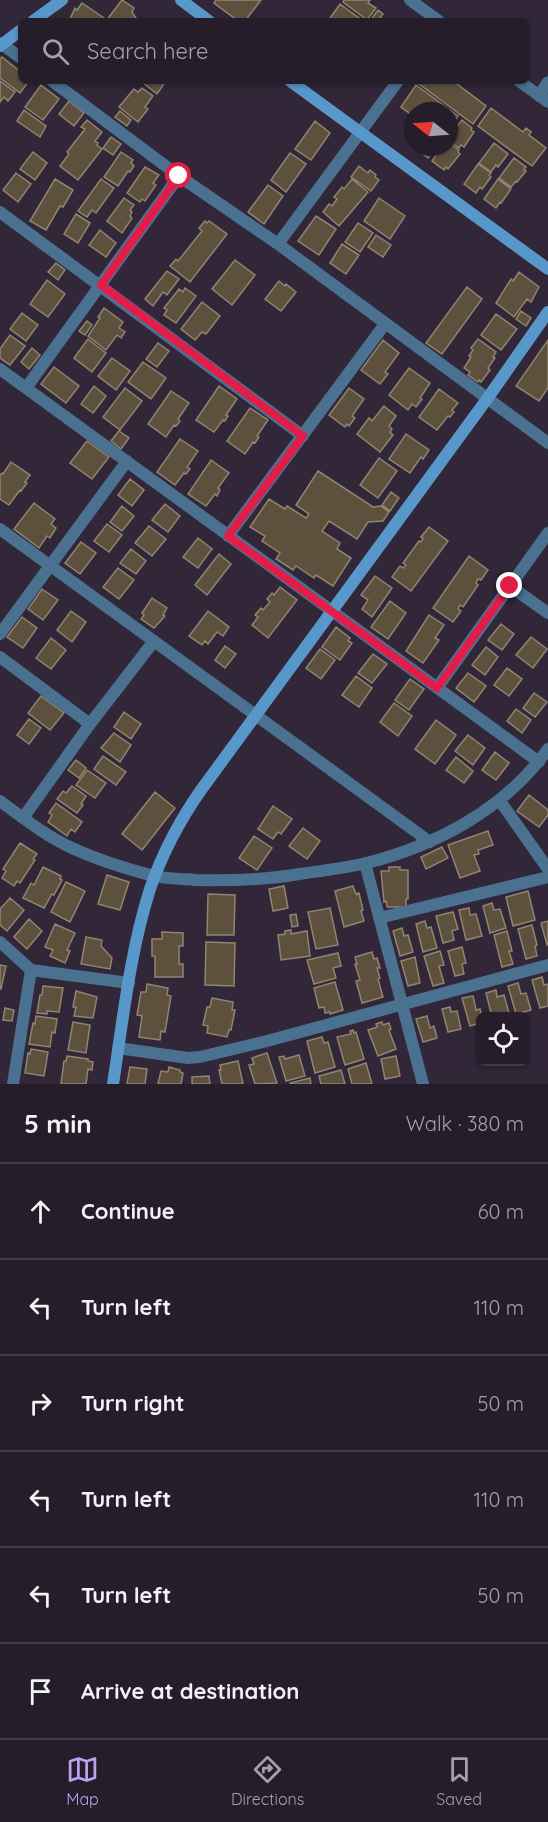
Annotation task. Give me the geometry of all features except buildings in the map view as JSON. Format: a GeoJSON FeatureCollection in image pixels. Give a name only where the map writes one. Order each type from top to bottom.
{"type":"FeatureCollection","features":[{"type":"Feature","properties":{"kind":"street"},"geometry":{"type":"LineString","coordinates":[[37,18],[62,0]]}},
{"type":"Feature","properties":{"kind":"street"},"geometry":{"type":"LineString","coordinates":[[181,0],[205,18]]}},
{"type":"Feature","properties":{"kind":"street"},"geometry":{"type":"LineString","coordinates":[[410,0],[435,18]]}},
{"type":"Feature","properties":{"kind":"street"},"geometry":{"type":"LineString","coordinates":[[18,32],[1,44],[18,56]]}},
{"type":"Feature","properties":{"kind":"street"},"geometry":{"type":"LineString","coordinates":[[523,84],[543,99],[548,82]]}},
{"type":"Feature","properties":{"kind":"street"},"geometry":{"type":"LineString","coordinates":[[56,84],[179,176],[278,244],[548,443]]}},
{"type":"Feature","properties":{"kind":"street"},"geometry":{"type":"LineString","coordinates":[[294,84],[548,269]]}},
{"type":"Feature","properties":{"kind":"street"},"geometry":{"type":"LineString","coordinates":[[278,244],[396,84]]}},
{"type":"Feature","properties":{"kind":"street"},"geometry":{"type":"LineString","coordinates":[[26,388],[179,176]]}},
{"type":"Feature","properties":{"kind":"street"},"geometry":{"type":"LineString","coordinates":[[0,212],[303,436]]}},
{"type":"Feature","properties":{"kind":"street"},"geometry":{"type":"LineString","coordinates":[[113,1084],[129,983],[145,906],[170,843],[191,805],[548,312]]}},
{"type":"Feature","properties":{"kind":"street"},"geometry":{"type":"LineString","coordinates":[[228,536],[385,324]]}},
{"type":"Feature","properties":{"kind":"street"},"geometry":{"type":"LineString","coordinates":[[0,369],[539,762]]}},
{"type":"Feature","properties":{"kind":"street"},"geometry":{"type":"LineString","coordinates":[[0,634],[127,461]]}},
{"type":"Feature","properties":{"kind":"street"},"geometry":{"type":"LineString","coordinates":[[0,529],[430,843]]}},
{"type":"Feature","properties":{"kind":"street"},"geometry":{"type":"LineString","coordinates":[[437,688],[548,533]]}},
{"type":"Feature","properties":{"kind":"street"},"geometry":{"type":"LineString","coordinates":[[510,586],[548,613]]}},
{"type":"Feature","properties":{"kind":"street"},"geometry":{"type":"LineString","coordinates":[[23,818],[90,724],[154,641]]}},
{"type":"Feature","properties":{"kind":"street"},"geometry":{"type":"LineString","coordinates":[[0,657],[90,724]]}},
{"type":"Feature","properties":{"kind":"street"},"geometry":{"type":"LineString","coordinates":[[0,801],[23,818],[73,848],[113,863],[156,876],[206,880],[254,880],[365,863],[430,843],[500,801],[539,762],[548,749]]}},
{"type":"Feature","properties":{"kind":"street"},"geometry":{"type":"LineString","coordinates":[[500,801],[548,869]]}},
{"type":"Feature","properties":{"kind":"street"},"geometry":{"type":"LineString","coordinates":[[365,863],[423,1084]]}},
{"type":"Feature","properties":{"kind":"street"},"geometry":{"type":"LineString","coordinates":[[379,918],[548,877]]}},
{"type":"Feature","properties":{"kind":"street"},"geometry":{"type":"LineString","coordinates":[[0,942],[31,970],[129,983]]}},
{"type":"Feature","properties":{"kind":"street"},"geometry":{"type":"LineString","coordinates":[[118,1048],[188,1058],[200,1057],[548,965]]}},
{"type":"Feature","properties":{"kind":"street"},"geometry":{"type":"LineString","coordinates":[[13,1084],[31,970]]}},
{"type":"Feature","properties":{"kind":"route"},"geometry":{"type":"LineString","coordinates":[[179,176],[101,285],[303,436],[228,536],[437,688],[510,586]]}}]}
